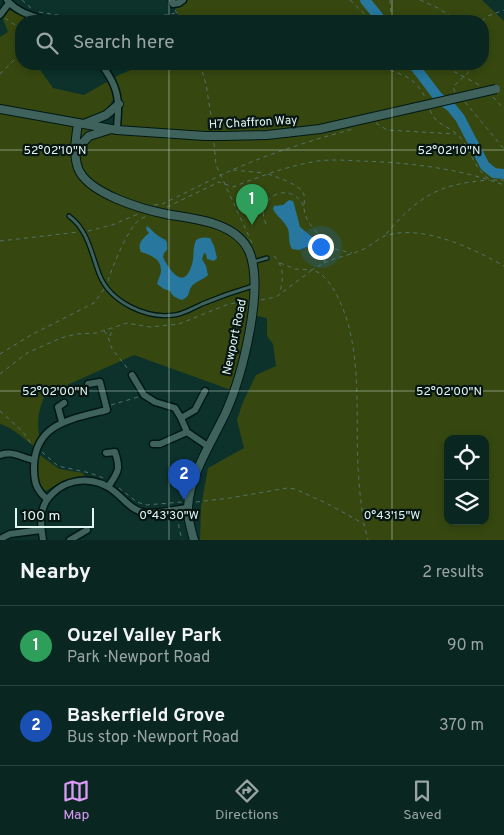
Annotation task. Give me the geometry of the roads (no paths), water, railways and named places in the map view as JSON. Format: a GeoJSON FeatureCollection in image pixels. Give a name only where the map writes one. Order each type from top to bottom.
{"type":"FeatureCollection","features":[{"type":"Feature","properties":{"kind":"street"},"geometry":{"type":"LineString","coordinates":[[172,2],[179,3],[183,0]]}},
{"type":"Feature","properties":{"kind":"street"},"geometry":{"type":"LineString","coordinates":[[1,15],[8,2],[28,15]]}},
{"type":"Feature","properties":{"kind":"street"},"geometry":{"type":"LineString","coordinates":[[75,151],[89,136],[114,130],[119,104],[113,79],[106,70]]}},
{"type":"Feature","properties":{"kind":"street","name":"H7 Chaffron Way"},"geometry":{"type":"LineString","coordinates":[[0,109],[114,130],[223,136],[267,135],[320,129],[497,90]]}},
{"type":"Feature","properties":{"kind":"street"},"geometry":{"type":"LineString","coordinates":[[80,124],[106,115],[119,104]]}},
{"type":"Feature","properties":{"kind":"street","name":"Newport Road"},"geometry":{"type":"LineString","coordinates":[[80,124],[75,151],[78,166],[81,175],[93,187],[106,194],[154,211],[206,221],[228,230],[243,242],[252,262],[254,300],[250,327],[234,391],[192,486],[188,505],[194,540]]}},
{"type":"Feature","properties":{"kind":"street"},"geometry":{"type":"LineString","coordinates":[[132,375],[144,395],[155,402],[175,408],[187,432],[209,447]]}},
{"type":"Feature","properties":{"kind":"street"},"geometry":{"type":"LineString","coordinates":[[47,499],[36,485],[34,460],[36,448],[62,422],[107,410],[100,382],[88,384]]}},
{"type":"Feature","properties":{"kind":"street"},"geometry":{"type":"LineString","coordinates":[[181,418],[195,410],[205,390]]}},
{"type":"Feature","properties":{"kind":"street"},"geometry":{"type":"LineString","coordinates":[[62,422],[58,406],[64,403]]}},
{"type":"Feature","properties":{"kind":"street"},"geometry":{"type":"LineString","coordinates":[[153,444],[160,444],[187,432]]}},
{"type":"Feature","properties":{"kind":"street"},"geometry":{"type":"LineString","coordinates":[[106,453],[115,452],[119,462],[117,473],[108,487]]}},
{"type":"Feature","properties":{"kind":"street"},"geometry":{"type":"LineString","coordinates":[[0,456],[9,453],[19,454],[34,460]]}},
{"type":"Feature","properties":{"kind":"street"},"geometry":{"type":"LineString","coordinates":[[43,540],[41,530],[42,509],[47,499],[66,483],[87,480],[108,487],[131,508],[146,513],[177,505],[188,505]]}},
{"type":"Feature","properties":{"kind":"street"},"geometry":{"type":"LineString","coordinates":[[0,539],[10,534],[41,530]]}},
{"type":"Feature","properties":{"kind":"street"},"geometry":{"type":"LineString","coordinates":[[70,540],[87,530]]}},
{"type":"Feature","properties":{"kind":"lane"},"geometry":{"type":"LineString","coordinates":[[69,216],[79,225],[87,239],[105,287],[124,303],[144,311],[166,316],[175,315],[230,293],[254,286]]}},
{"type":"Feature","properties":{"kind":"lane"},"geometry":{"type":"LineString","coordinates":[[252,262],[267,258]]}},
{"type":"Feature","properties":{"kind":"water"},"geometry":{"type":"Polygon","coordinates":[[[289,200],[293,201],[300,227],[312,237],[314,244],[312,248],[306,247],[299,250],[292,249],[291,247],[288,229],[273,209],[274,206],[283,205],[289,200]]]}},
{"type":"Feature","properties":{"kind":"water"},"geometry":{"type":"Polygon","coordinates":[[[147,226],[166,241],[167,250],[163,257],[168,267],[180,277],[188,274],[193,260],[196,240],[199,238],[210,238],[214,246],[217,258],[214,261],[207,259],[204,253],[202,259],[208,275],[194,284],[187,297],[182,300],[174,297],[170,291],[157,284],[161,272],[160,264],[152,256],[141,252],[141,242],[149,233],[146,229],[147,226]]]}},
{"type":"Feature","properties":{"kind":"waterway"},"geometry":{"type":"LineString","coordinates":[[365,0],[377,15]]}},
{"type":"Feature","properties":{"kind":"waterway"},"geometry":{"type":"LineString","coordinates":[[418,70],[438,97],[451,107],[460,118],[485,166],[494,173],[504,174]]}},
{"type":"Feature","properties":{"kind":"place","name":"Ouzel Valley Park"},"geometry":{"type":"Point","coordinates":[252,225]}},
{"type":"Feature","properties":{"kind":"place","name":"Baskerfield Grove"},"geometry":{"type":"Point","coordinates":[184,500]}}]}
